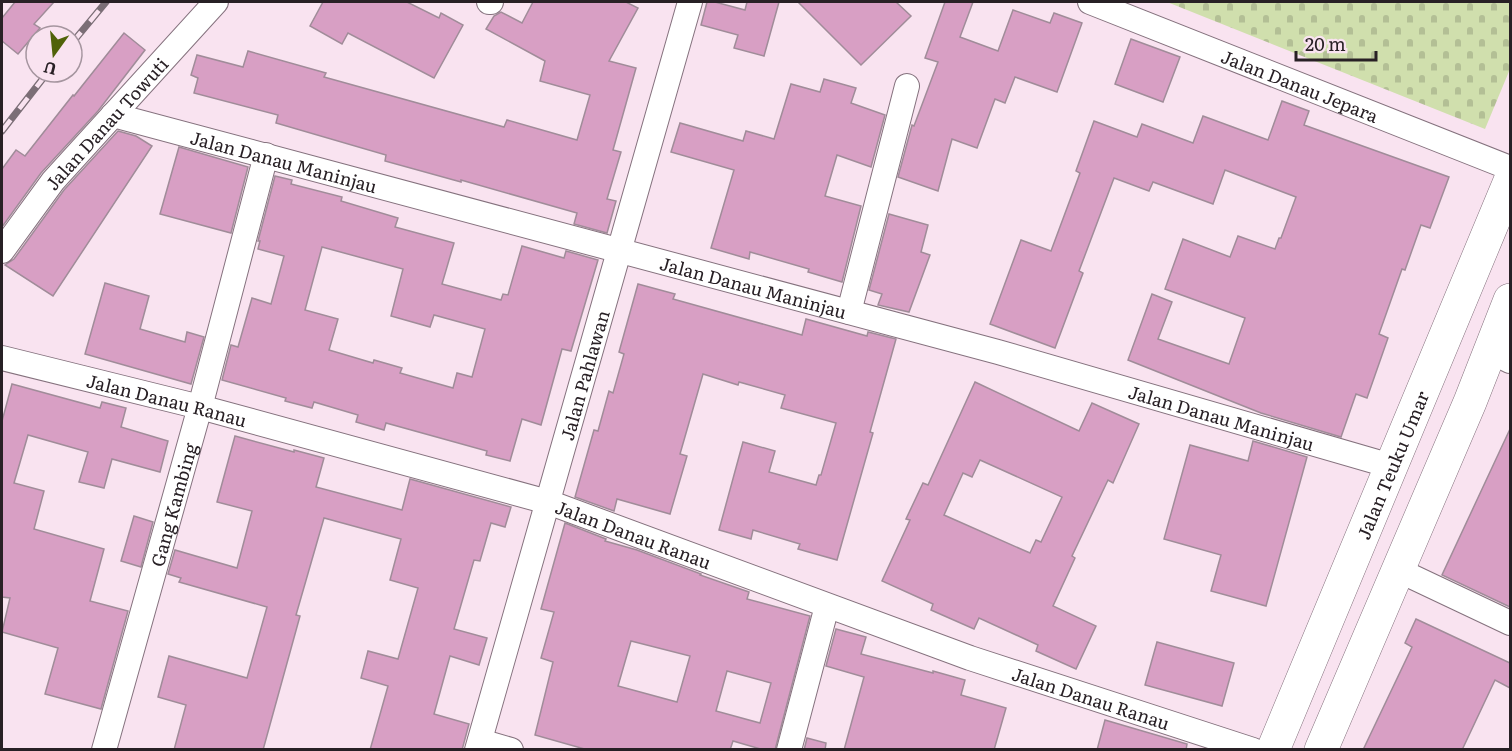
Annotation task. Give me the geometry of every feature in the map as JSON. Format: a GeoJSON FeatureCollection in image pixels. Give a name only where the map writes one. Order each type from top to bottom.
{"type":"FeatureCollection","features":[{"type":"Feature","properties":{"kind":"highway","name":"Jalan Teuku Umar"},"geometry":{"type":"LineString","coordinates":[[1273,750],[1510,181]]}},
{"type":"Feature","properties":{"kind":"highway"},"geometry":{"type":"LineString","coordinates":[[1321,750],[1398,570],[1500,356],[1510,300]]}},
{"type":"Feature","properties":{"kind":"street","name":"Jalan Danau Towuti"},"geometry":{"type":"LineString","coordinates":[[2,251],[53,181],[216,2]]}},
{"type":"Feature","properties":{"kind":"street","name":"Jalan Pahlawan"},"geometry":{"type":"LineString","coordinates":[[478,745],[690,2]]}},
{"type":"Feature","properties":{"kind":"street","name":"Jalan Danau Jepara"},"geometry":{"type":"LineString","coordinates":[[1090,2],[1510,168]]}},
{"type":"Feature","properties":{"kind":"street"},"geometry":{"type":"LineString","coordinates":[[849,312],[907,86]]}},
{"type":"Feature","properties":{"kind":"street","name":"Jalan Danau Maninjau"},"geometry":{"type":"LineString","coordinates":[[113,115],[998,352],[1391,466]]}},
{"type":"Feature","properties":{"kind":"street","name":"Gang Kambing"},"geometry":{"type":"LineString","coordinates":[[104,750],[200,407],[266,155]]}},
{"type":"Feature","properties":{"kind":"street","name":"Jalan Danau Ranau"},"geometry":{"type":"LineString","coordinates":[[2,358],[200,407],[548,502],[970,658],[1253,750]]}},
{"type":"Feature","properties":{"kind":"street"},"geometry":{"type":"LineString","coordinates":[[1398,570],[1510,623]]}},
{"type":"Feature","properties":{"kind":"street"},"geometry":{"type":"LineString","coordinates":[[789,750],[827,606]]}},
{"type":"Feature","properties":{"kind":"street"},"geometry":{"type":"LineString","coordinates":[[478,745],[510,750]]}},
{"type":"Feature","properties":{"kind":"green space"},"geometry":{"type":"Polygon","coordinates":[[[1167,2],[1510,2],[1510,69],[1485,129],[1167,2]]]}},
{"type":"Feature","properties":{"kind":"building"},"geometry":{"type":"Polygon","coordinates":[[[15,2],[54,2],[34,24],[24,24],[24,47],[18,54],[2,41],[2,18],[15,2]]]}},
{"type":"Feature","properties":{"kind":"building"},"geometry":{"type":"Polygon","coordinates":[[[323,2],[407,2],[439,18],[441,13],[463,25],[434,78],[348,33],[342,44],[310,26],[323,2]]]}},
{"type":"Feature","properties":{"kind":"building"},"geometry":{"type":"Polygon","coordinates":[[[533,2],[626,2],[638,8],[609,61],[636,68],[613,150],[621,152],[607,199],[616,201],[607,233],[574,224],[577,213],[385,161],[386,155],[276,123],[278,115],[194,93],[198,78],[191,75],[197,55],[243,67],[248,51],[326,73],[324,77],[504,127],[507,120],[577,140],[590,95],[540,81],[545,61],[486,29],[494,16],[501,12],[522,23],[533,2]]]}},
{"type":"Feature","properties":{"kind":"building"},"geometry":{"type":"Polygon","coordinates":[[[707,2],[745,10],[747,2],[779,2],[764,56],[734,48],[738,35],[701,25],[707,2]]]}},
{"type":"Feature","properties":{"kind":"building"},"geometry":{"type":"Polygon","coordinates":[[[798,2],[896,2],[911,16],[861,65],[798,2]]]}},
{"type":"Feature","properties":{"kind":"building"},"geometry":{"type":"Polygon","coordinates":[[[945,2],[973,2],[960,37],[998,51],[1013,10],[1050,23],[1054,13],[1082,23],[1057,92],[1015,77],[1005,103],[995,99],[977,148],[952,139],[938,191],[898,177],[912,125],[914,126],[938,62],[925,58],[945,2]]]}},
{"type":"Feature","properties":{"kind":"building"},"geometry":{"type":"Polygon","coordinates":[[[124,33],[145,50],[98,111],[41,173],[2,227],[2,169],[16,150],[25,156],[124,33]]]}},
{"type":"Feature","properties":{"kind":"building"},"geometry":{"type":"Polygon","coordinates":[[[1131,39],[1180,57],[1163,102],[1115,84],[1131,39]]]}},
{"type":"Feature","properties":{"kind":"building"},"geometry":{"type":"Polygon","coordinates":[[[824,79],[856,88],[851,103],[885,115],[871,167],[837,155],[825,196],[861,206],[842,282],[808,272],[809,269],[750,252],[749,259],[711,248],[734,170],[671,152],[680,123],[743,141],[746,131],[774,139],[791,84],[820,92],[824,79]]]}},
{"type":"Feature","properties":{"kind":"building"},"geometry":{"type":"Polygon","coordinates":[[[1282,101],[1309,111],[1304,125],[1449,177],[1430,228],[1421,225],[1405,270],[1402,269],[1379,334],[1388,338],[1367,398],[1356,394],[1341,437],[1261,413],[1128,360],[1152,294],[1172,302],[1158,339],[1229,364],[1245,318],[1165,289],[1183,239],[1230,257],[1238,236],[1275,249],[1296,197],[1225,170],[1213,204],[1153,182],[1149,191],[1114,178],[1079,271],[1083,273],[1055,348],[990,324],[1021,240],[1051,251],[1080,173],[1076,171],[1094,121],[1137,137],[1142,124],[1193,143],[1203,116],[1268,140],[1282,101]]]}},
{"type":"Feature","properties":{"kind":"building"},"geometry":{"type":"Polygon","coordinates":[[[118,131],[136,136],[152,146],[53,296],[5,265],[14,259],[64,190],[118,131]]]}},
{"type":"Feature","properties":{"kind":"building"},"geometry":{"type":"Polygon","coordinates":[[[179,147],[248,167],[231,233],[160,214],[179,147]]]}},
{"type":"Feature","properties":{"kind":"building"},"geometry":{"type":"Polygon","coordinates":[[[275,176],[292,180],[291,184],[342,197],[341,201],[398,218],[395,227],[454,243],[442,284],[501,300],[503,294],[508,295],[522,246],[564,258],[566,251],[598,260],[571,351],[562,349],[541,425],[522,419],[510,461],[486,455],[487,451],[386,423],[384,430],[356,422],[358,415],[314,402],[312,408],[285,401],[286,398],[222,380],[231,345],[238,347],[252,298],[271,304],[284,256],[258,249],[260,241],[258,241],[275,176]],[[322,247],[305,310],[338,319],[329,350],[373,363],[374,360],[402,368],[400,373],[453,388],[457,373],[472,377],[485,329],[434,315],[430,327],[391,316],[403,269],[322,247]]]}},
{"type":"Feature","properties":{"kind":"building"},"geometry":{"type":"Polygon","coordinates":[[[889,214],[928,225],[921,252],[930,255],[909,312],[878,305],[882,294],[869,290],[889,214]]]}},
{"type":"Feature","properties":{"kind":"building"},"geometry":{"type":"Polygon","coordinates":[[[105,283],[149,296],[140,329],[185,342],[187,332],[204,337],[191,384],[85,354],[105,283]]]}},
{"type":"Feature","properties":{"kind":"building"},"geometry":{"type":"Polygon","coordinates":[[[638,284],[675,294],[673,299],[802,335],[806,319],[867,336],[868,332],[896,339],[870,432],[873,433],[837,560],[798,549],[800,544],[753,530],[751,539],[719,530],[743,442],[775,451],[769,472],[816,485],[836,423],[781,408],[785,395],[739,382],[738,385],[703,374],[680,454],[687,456],[670,514],[617,499],[614,511],[575,497],[594,430],[598,431],[609,391],[613,393],[624,354],[619,352],[638,284]]]}},
{"type":"Feature","properties":{"kind":"building"},"geometry":{"type":"Polygon","coordinates":[[[975,382],[1079,431],[1092,403],[1139,424],[1113,483],[1108,480],[1072,556],[1075,558],[1053,606],[1096,626],[1076,669],[1036,651],[1038,645],[979,618],[974,629],[931,610],[933,604],[882,581],[910,520],[906,519],[923,483],[928,485],[975,382]],[[980,460],[972,477],[963,473],[944,515],[1030,553],[1036,540],[1041,542],[1062,497],[980,460]]]}},
{"type":"Feature","properties":{"kind":"building"},"geometry":{"type":"Polygon","coordinates":[[[12,384],[100,408],[102,402],[126,408],[121,427],[168,441],[160,472],[112,459],[104,488],[79,482],[88,452],[28,435],[14,483],[44,491],[34,529],[104,549],[90,601],[128,611],[101,709],[45,694],[58,648],[2,632],[10,598],[2,597],[2,421],[12,384]]]}},
{"type":"Feature","properties":{"kind":"building"},"geometry":{"type":"Polygon","coordinates":[[[1510,429],[1510,607],[1442,575],[1510,429]]]}},
{"type":"Feature","properties":{"kind":"building"},"geometry":{"type":"Polygon","coordinates":[[[235,436],[324,458],[316,487],[402,510],[410,479],[511,507],[505,527],[491,523],[480,561],[474,560],[454,629],[487,638],[479,665],[450,656],[434,714],[469,724],[462,750],[370,750],[388,686],[361,678],[368,651],[398,659],[418,588],[390,580],[401,539],[324,518],[296,615],[300,616],[263,750],[174,750],[186,705],[158,697],[169,656],[247,678],[267,607],[179,582],[181,578],[168,574],[175,550],[237,568],[252,511],[217,502],[235,436]]]}},
{"type":"Feature","properties":{"kind":"building"},"geometry":{"type":"Polygon","coordinates":[[[1253,441],[1307,457],[1266,606],[1211,591],[1221,555],[1164,539],[1190,445],[1248,461],[1253,441]]]}},
{"type":"Feature","properties":{"kind":"building"},"geometry":{"type":"Polygon","coordinates":[[[134,516],[153,522],[141,567],[121,561],[134,516]]]}},
{"type":"Feature","properties":{"kind":"building"},"geometry":{"type":"Polygon","coordinates":[[[565,523],[606,539],[605,541],[637,550],[749,592],[747,599],[810,616],[775,750],[764,750],[733,741],[730,750],[588,750],[535,735],[553,662],[541,658],[554,612],[541,609],[565,523]],[[631,641],[618,686],[677,702],[690,656],[631,641]],[[727,671],[716,711],[760,723],[771,683],[727,671]]]}},
{"type":"Feature","properties":{"kind":"building"},"geometry":{"type":"Polygon","coordinates":[[[1416,619],[1510,663],[1510,688],[1495,680],[1462,750],[1363,750],[1412,647],[1405,643],[1416,619]]]}},
{"type":"Feature","properties":{"kind":"building"},"geometry":{"type":"Polygon","coordinates":[[[836,629],[866,637],[861,654],[965,680],[961,695],[1006,708],[994,750],[844,750],[864,677],[826,666],[836,629]]]}},
{"type":"Feature","properties":{"kind":"building"},"geometry":{"type":"Polygon","coordinates":[[[1157,642],[1234,663],[1222,706],[1145,685],[1157,642]]]}},
{"type":"Feature","properties":{"kind":"building"},"geometry":{"type":"Polygon","coordinates":[[[1105,720],[1187,744],[1186,750],[1097,750],[1105,720]]]}},
{"type":"Feature","properties":{"kind":"building"},"geometry":{"type":"Polygon","coordinates":[[[807,738],[826,743],[825,750],[804,750],[807,738]]]}},
{"type":"Feature","properties":{"kind":"railway"},"geometry":{"type":"LineString","coordinates":[[84,29],[106,2]]}},
{"type":"Feature","properties":{"kind":"railway"},"geometry":{"type":"LineString","coordinates":[[2,131],[39,84]]}}]}
